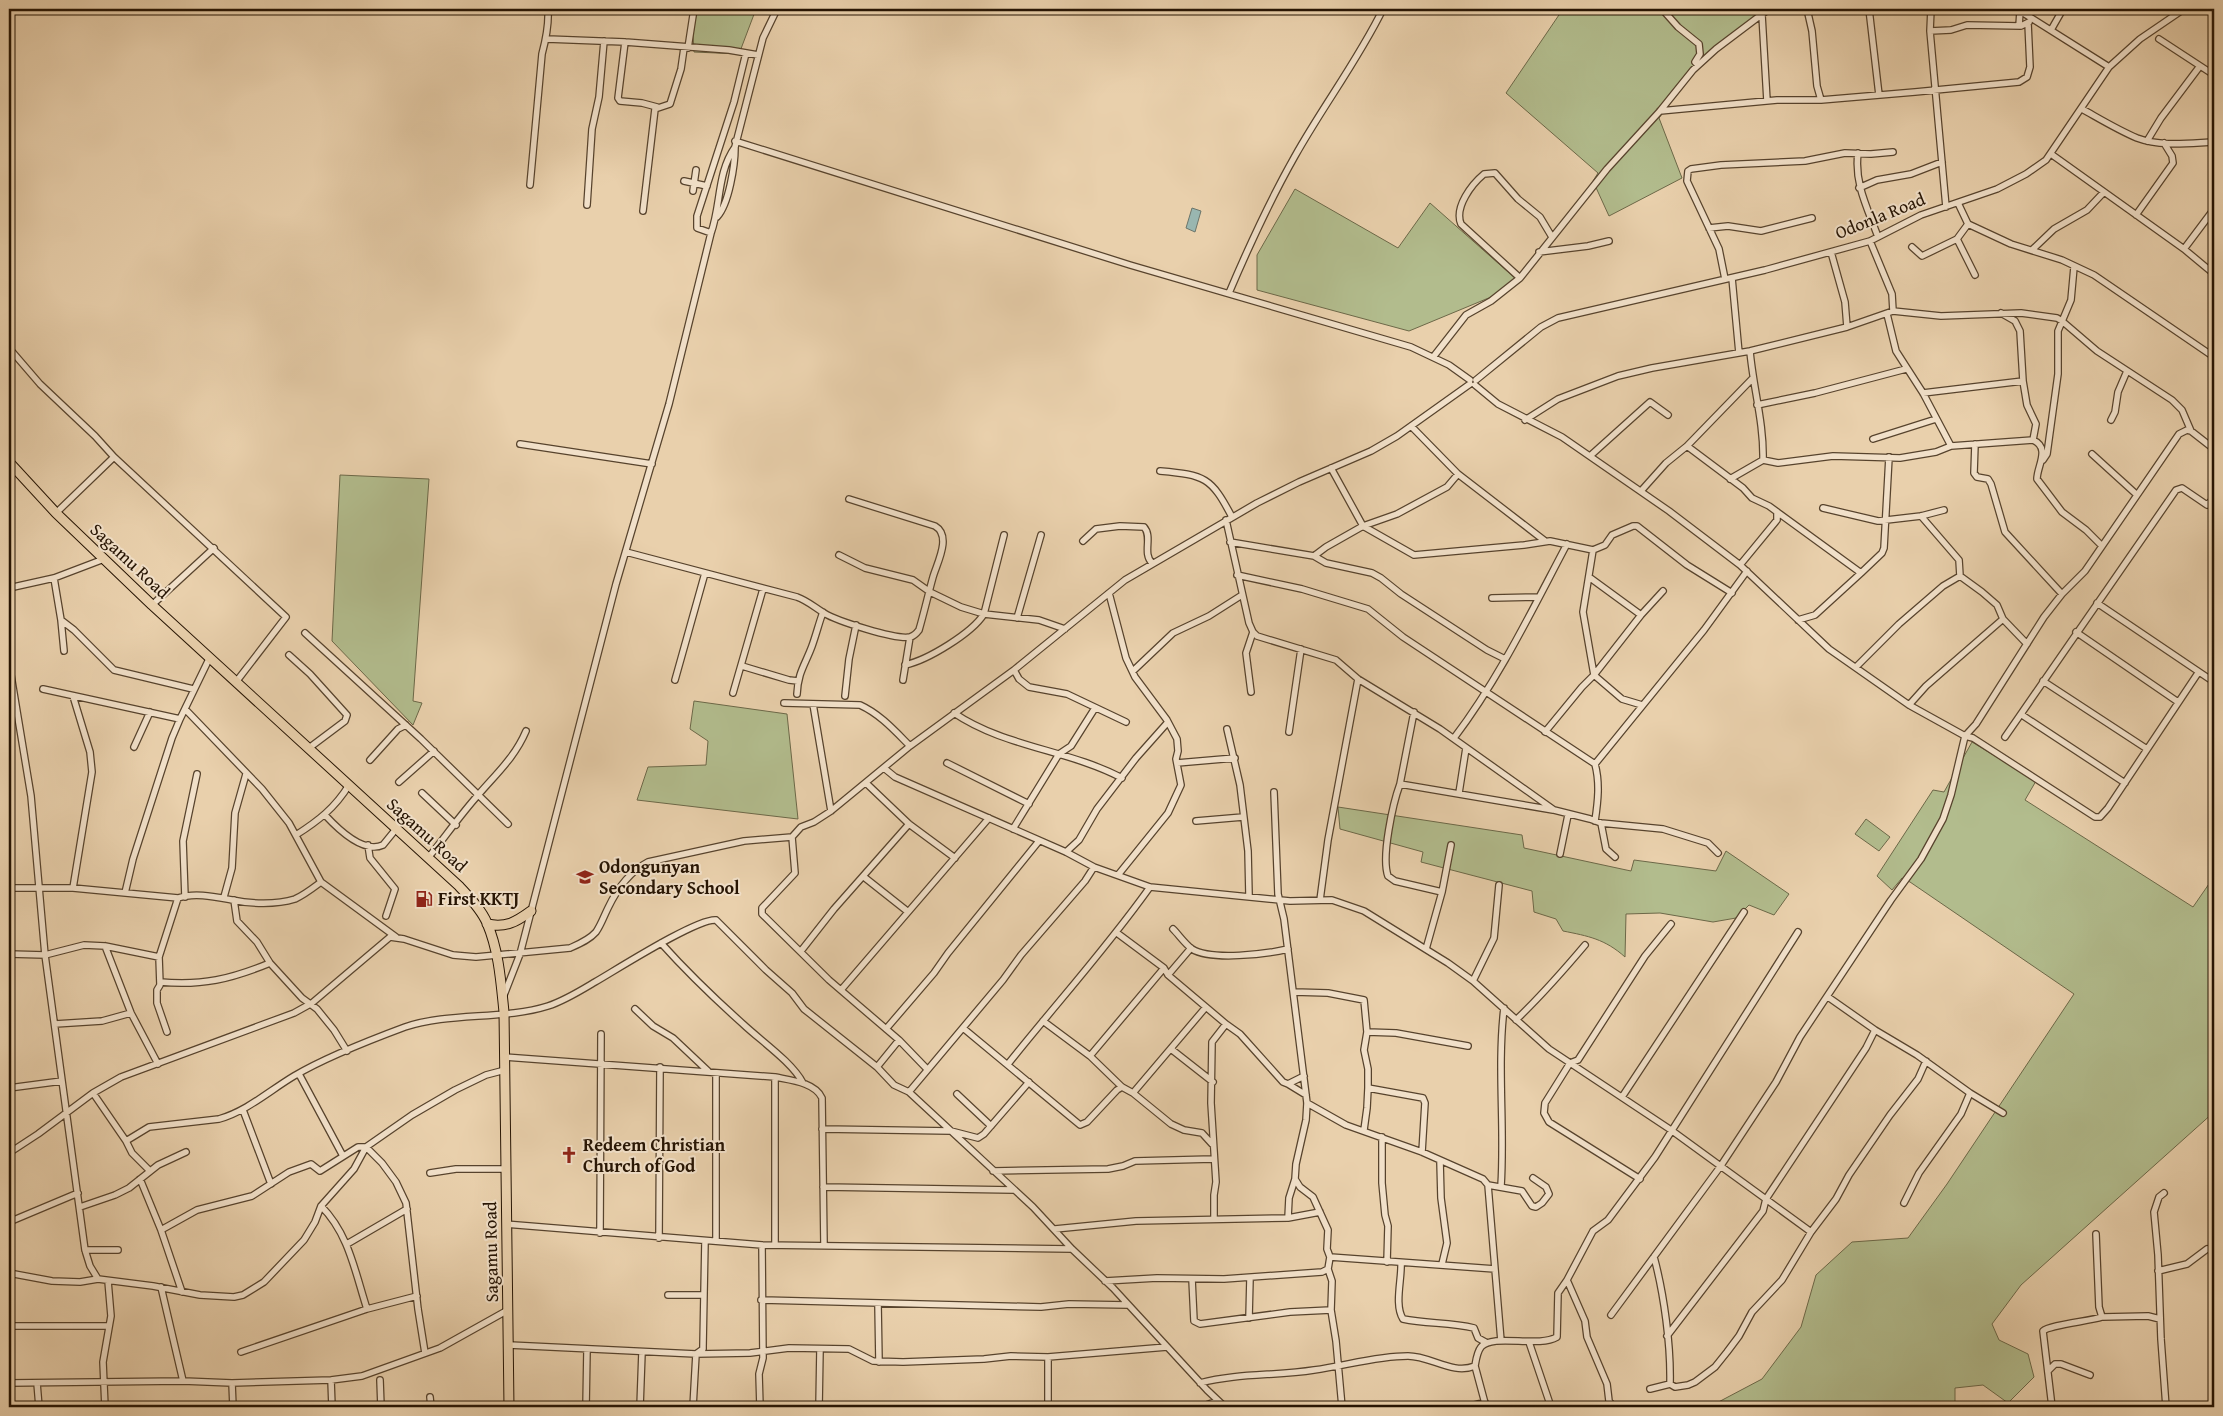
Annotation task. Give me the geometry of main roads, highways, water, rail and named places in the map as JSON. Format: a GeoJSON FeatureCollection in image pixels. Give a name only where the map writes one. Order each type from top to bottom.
{"type":"FeatureCollection","features":[{"type":"Feature","properties":{"kind":"highway","name":"Sagamu Road"},"geometry":{"type":"LineString","coordinates":[[9,462],[56,513],[152,605],[459,886],[481,912],[488,924],[496,954],[504,1012],[509,1407]]}},
{"type":"Feature","properties":{"kind":"highway"},"geometry":{"type":"LineString","coordinates":[[488,924],[499,926],[508,924],[531,911]]}},
{"type":"Feature","properties":{"kind":"water"},"geometry":{"type":"Polygon","coordinates":[[[1192,208],[1201,211],[1195,232],[1186,228],[1192,208]]]}},
{"type":"Feature","properties":{"kind":"place","name":"Odongunyan Secondary School"},"geometry":{"type":"Point","coordinates":[585,877]}},
{"type":"Feature","properties":{"kind":"place","name":"First KKTJ"},"geometry":{"type":"Point","coordinates":[424,899]}},
{"type":"Feature","properties":{"kind":"place","name":"Redeem Christian Church of God"},"geometry":{"type":"Point","coordinates":[569,1155]}}]}
